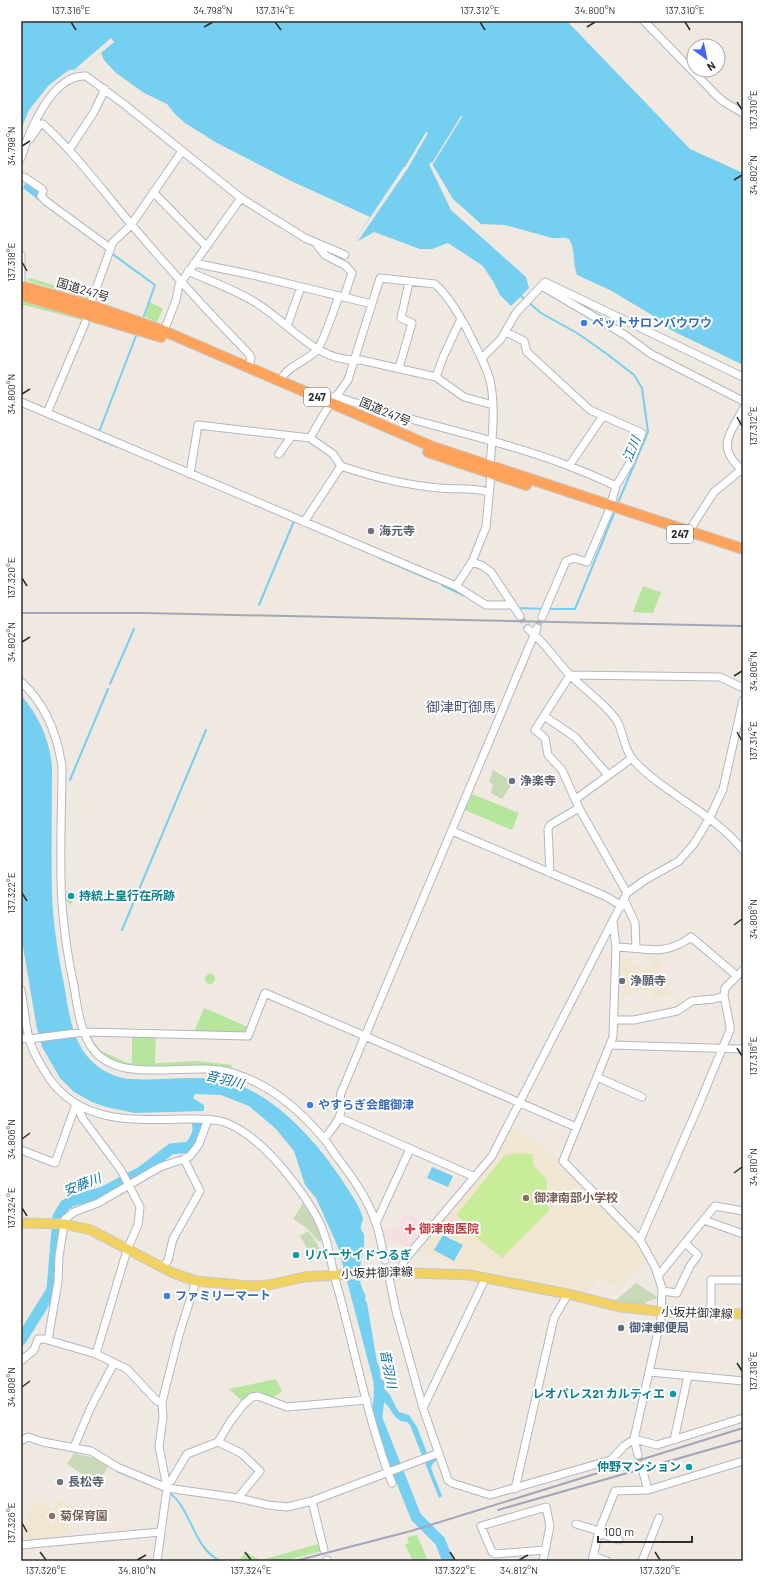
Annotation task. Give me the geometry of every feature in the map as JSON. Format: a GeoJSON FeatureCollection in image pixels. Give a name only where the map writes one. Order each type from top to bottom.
{"type":"FeatureCollection","features":[{"type":"Feature","properties":{"kind":"highway","name":"国道247号"},"geometry":{"type":"LineString","coordinates":[[21,286],[90,305],[164,331],[490,470],[743,549]]}},
{"type":"Feature","properties":{"kind":"highway","name":"国道247号"},"geometry":{"type":"LineString","coordinates":[[21,295],[156,336],[331,402]]}},
{"type":"Feature","properties":{"kind":"highway","name":"国道247号"},"geometry":{"type":"LineString","coordinates":[[613,509],[743,555]]}},
{"type":"Feature","properties":{"kind":"main road","name":"小坂井御津線"},"geometry":{"type":"LineString","coordinates":[[21,1223],[63,1224],[91,1230],[162,1268],[184,1278],[196,1280],[263,1286],[304,1277],[402,1271],[486,1277],[568,1294],[620,1307],[661,1312],[743,1314]]}},
{"type":"Feature","properties":{"kind":"street"},"geometry":{"type":"LineString","coordinates":[[644,21],[720,98],[743,113]]}},
{"type":"Feature","properties":{"kind":"street"},"geometry":{"type":"LineString","coordinates":[[21,158],[25,144],[40,110],[69,79],[86,76],[241,198],[281,224],[315,243],[345,255]]}},
{"type":"Feature","properties":{"kind":"street"},"geometry":{"type":"LineString","coordinates":[[69,150],[94,112],[105,90]]}},
{"type":"Feature","properties":{"kind":"street"},"geometry":{"type":"LineString","coordinates":[[25,144],[30,140],[40,124],[43,124],[69,150],[181,283],[249,354],[251,358],[249,367]]}},
{"type":"Feature","properties":{"kind":"street"},"geometry":{"type":"LineString","coordinates":[[90,305],[113,242],[131,225],[182,151]]}},
{"type":"Feature","properties":{"kind":"street"},"geometry":{"type":"LineString","coordinates":[[24,177],[42,189],[43,191],[40,196],[47,202],[110,250]]}},
{"type":"Feature","properties":{"kind":"street"},"geometry":{"type":"LineString","coordinates":[[153,192],[206,246]]}},
{"type":"Feature","properties":{"kind":"street"},"geometry":{"type":"LineString","coordinates":[[164,331],[181,283],[241,198]]}},
{"type":"Feature","properties":{"kind":"street"},"geometry":{"type":"LineString","coordinates":[[280,380],[287,372],[307,360],[318,350],[352,274],[350,270],[325,255],[315,243]]}},
{"type":"Feature","properties":{"kind":"street"},"geometry":{"type":"LineString","coordinates":[[21,255],[21,280]]}},
{"type":"Feature","properties":{"kind":"street"},"geometry":{"type":"LineString","coordinates":[[194,263],[372,304]]}},
{"type":"Feature","properties":{"kind":"street"},"geometry":{"type":"LineString","coordinates":[[188,272],[253,301],[318,350],[332,357],[354,361],[361,360],[375,365],[398,368],[436,378],[464,397],[493,405]]}},
{"type":"Feature","properties":{"kind":"street"},"geometry":{"type":"LineString","coordinates":[[310,438],[331,402],[348,380],[380,278],[435,284],[449,299],[482,358],[490,380],[493,405],[488,492],[489,513],[486,527],[472,562],[456,586]]}},
{"type":"Feature","properties":{"kind":"street"},"geometry":{"type":"LineString","coordinates":[[398,368],[412,323],[401,318],[409,282]]}},
{"type":"Feature","properties":{"kind":"street"},"geometry":{"type":"LineString","coordinates":[[482,358],[506,332],[516,313],[545,282],[743,377]]}},
{"type":"Feature","properties":{"kind":"street"},"geometry":{"type":"LineString","coordinates":[[542,286],[625,335],[651,354],[743,401]]}},
{"type":"Feature","properties":{"kind":"street"},"geometry":{"type":"LineString","coordinates":[[287,326],[301,287]]}},
{"type":"Feature","properties":{"kind":"street"},"geometry":{"type":"LineString","coordinates":[[436,378],[444,355],[461,319]]}},
{"type":"Feature","properties":{"kind":"street"},"geometry":{"type":"LineString","coordinates":[[47,413],[85,323]]}},
{"type":"Feature","properties":{"kind":"street"},"geometry":{"type":"LineString","coordinates":[[506,332],[524,341],[527,352],[590,410],[642,433],[631,461],[616,486],[613,509],[587,562],[574,558],[566,561],[542,617]]}},
{"type":"Feature","properties":{"kind":"street"},"geometry":{"type":"LineString","coordinates":[[21,402],[456,586],[486,605],[512,605]]}},
{"type":"Feature","properties":{"kind":"street"},"geometry":{"type":"LineString","coordinates":[[331,402],[364,407],[491,442],[569,466],[616,486]]}},
{"type":"Feature","properties":{"kind":"street"},"geometry":{"type":"LineString","coordinates":[[689,531],[714,492],[742,470],[731,460],[726,447],[726,440],[743,409]]}},
{"type":"Feature","properties":{"kind":"street"},"geometry":{"type":"LineString","coordinates":[[569,466],[603,416]]}},
{"type":"Feature","properties":{"kind":"street"},"geometry":{"type":"LineString","coordinates":[[190,474],[198,424],[291,437],[310,438],[333,454],[341,466],[385,480],[440,488],[477,489],[488,492]]}},
{"type":"Feature","properties":{"kind":"street"},"geometry":{"type":"LineString","coordinates":[[279,454],[291,437]]}},
{"type":"Feature","properties":{"kind":"street"},"geometry":{"type":"LineString","coordinates":[[304,522],[341,466]]}},
{"type":"Feature","properties":{"kind":"street"},"geometry":{"type":"LineString","coordinates":[[472,562],[483,566],[491,572],[520,616]]}},
{"type":"Feature","properties":{"kind":"street"},"geometry":{"type":"LineString","coordinates":[[528,629],[536,631],[570,675],[616,719],[623,742],[632,758],[671,791],[710,817],[743,850]]}},
{"type":"Feature","properties":{"kind":"street"},"geometry":{"type":"LineString","coordinates":[[324,1139],[340,1118],[341,1107],[339,1098],[536,631]]}},
{"type":"Feature","properties":{"kind":"street"},"geometry":{"type":"LineString","coordinates":[[570,675],[720,677],[743,688]]}},
{"type":"Feature","properties":{"kind":"street"},"geometry":{"type":"LineString","coordinates":[[570,675],[535,730],[545,738],[548,755],[562,770],[635,923],[636,948]]}},
{"type":"Feature","properties":{"kind":"street"},"geometry":{"type":"LineString","coordinates":[[21,682],[43,708],[49,719],[59,750],[62,766],[61,888],[64,931],[79,1015],[83,1032],[90,1045],[111,1064],[127,1069],[208,1068],[233,1072],[257,1082],[288,1104],[324,1139],[362,1192],[376,1223],[385,1260]]}},
{"type":"Feature","properties":{"kind":"street"},"geometry":{"type":"LineString","coordinates":[[402,1271],[402,1263],[406,1257],[492,1156],[624,900],[645,880],[679,861],[694,844],[710,817],[723,789],[743,700]]}},
{"type":"Feature","properties":{"kind":"street"},"geometry":{"type":"LineString","coordinates":[[544,716],[575,737],[608,775]]}},
{"type":"Feature","properties":{"kind":"street"},"geometry":{"type":"LineString","coordinates":[[576,799],[632,758]]}},
{"type":"Feature","properties":{"kind":"street"},"geometry":{"type":"LineString","coordinates":[[550,873],[548,829],[550,825],[579,808]]}},
{"type":"Feature","properties":{"kind":"street"},"geometry":{"type":"LineString","coordinates":[[452,831],[605,896],[624,900]]}},
{"type":"Feature","properties":{"kind":"street"},"geometry":{"type":"LineString","coordinates":[[613,922],[616,947],[613,1037],[563,1161],[640,1240],[658,1276],[662,1291],[661,1312],[650,1372],[634,1439],[638,1455]]}},
{"type":"Feature","properties":{"kind":"street"},"geometry":{"type":"LineString","coordinates":[[616,947],[670,950],[679,946],[691,937],[737,976]]}},
{"type":"Feature","properties":{"kind":"street"},"geometry":{"type":"LineString","coordinates":[[640,1240],[723,1048],[730,1026],[724,996],[725,988],[743,970]]}},
{"type":"Feature","properties":{"kind":"street"},"geometry":{"type":"LineString","coordinates":[[21,990],[27,1039],[43,1069],[56,1088],[76,1104],[96,1114],[117,1119],[208,1119],[222,1122],[238,1129],[269,1153],[283,1168],[322,1226],[337,1274],[376,1437],[392,1483]]}},
{"type":"Feature","properties":{"kind":"street"},"geometry":{"type":"LineString","coordinates":[[27,1039],[83,1032],[248,1036],[265,993],[576,1127]]}},
{"type":"Feature","properties":{"kind":"street"},"geometry":{"type":"LineString","coordinates":[[614,1020],[634,1020],[677,1011],[692,1001],[714,999],[724,996]]}},
{"type":"Feature","properties":{"kind":"street"},"geometry":{"type":"LineString","coordinates":[[611,1045],[743,1048]]}},
{"type":"Feature","properties":{"kind":"street"},"geometry":{"type":"LineString","coordinates":[[597,1077],[642,1097]]}},
{"type":"Feature","properties":{"kind":"street"},"geometry":{"type":"LineString","coordinates":[[21,1150],[55,1163],[76,1104]]}},
{"type":"Feature","properties":{"kind":"street"},"geometry":{"type":"LineString","coordinates":[[76,1104],[83,1119],[123,1175],[140,1207],[141,1212],[138,1225],[127,1250],[96,1354]]}},
{"type":"Feature","properties":{"kind":"street"},"geometry":{"type":"LineString","coordinates":[[340,1118],[475,1177]]}},
{"type":"Feature","properties":{"kind":"street"},"geometry":{"type":"LineString","coordinates":[[48,1340],[58,1282],[59,1256],[65,1219],[74,1212],[98,1203],[160,1167],[184,1159],[197,1148],[208,1119]]}},
{"type":"Feature","properties":{"kind":"street"},"geometry":{"type":"LineString","coordinates":[[376,1223],[410,1149]]}},
{"type":"Feature","properties":{"kind":"street"},"geometry":{"type":"LineString","coordinates":[[162,1268],[168,1260],[173,1239],[200,1191],[184,1159]]}},
{"type":"Feature","properties":{"kind":"street"},"geometry":{"type":"LineString","coordinates":[[658,1276],[715,1206],[743,1211]]}},
{"type":"Feature","properties":{"kind":"street"},"geometry":{"type":"LineString","coordinates":[[704,1220],[743,1234]]}},
{"type":"Feature","properties":{"kind":"street"},"geometry":{"type":"LineString","coordinates":[[662,1291],[677,1293],[690,1266],[698,1255],[685,1243]]}},
{"type":"Feature","properties":{"kind":"street"},"geometry":{"type":"LineString","coordinates":[[386,1272],[437,1454],[448,1480],[452,1483],[490,1495],[611,1460],[624,1446],[634,1439],[657,1445],[743,1418]]}},
{"type":"Feature","properties":{"kind":"street"},"geometry":{"type":"LineString","coordinates":[[423,1408],[486,1277]]}},
{"type":"Feature","properties":{"kind":"street"},"geometry":{"type":"LineString","coordinates":[[157,1561],[166,1485],[159,1446],[163,1418],[162,1402],[178,1335],[196,1280]]}},
{"type":"Feature","properties":{"kind":"street"},"geometry":{"type":"LineString","coordinates":[[711,1314],[711,1280],[743,1280]]}},
{"type":"Feature","properties":{"kind":"street"},"geometry":{"type":"LineString","coordinates":[[515,1489],[554,1318],[568,1294]]}},
{"type":"Feature","properties":{"kind":"street"},"geometry":{"type":"LineString","coordinates":[[21,1361],[34,1350],[38,1339],[48,1340],[96,1354],[127,1369],[157,1401],[162,1402]]}},
{"type":"Feature","properties":{"kind":"street"},"geometry":{"type":"LineString","coordinates":[[74,1447],[91,1406],[114,1363]]}},
{"type":"Feature","properties":{"kind":"street"},"geometry":{"type":"LineString","coordinates":[[650,1372],[743,1381]]}},
{"type":"Feature","properties":{"kind":"street"},"geometry":{"type":"LineString","coordinates":[[674,1440],[688,1376]]}},
{"type":"Feature","properties":{"kind":"street"},"geometry":{"type":"LineString","coordinates":[[166,1485],[171,1481],[187,1454],[218,1442],[244,1404],[255,1396],[286,1407],[366,1400]]}},
{"type":"Feature","properties":{"kind":"street"},"geometry":{"type":"LineString","coordinates":[[24,1439],[91,1451],[117,1467],[166,1485],[268,1505],[287,1507],[312,1501],[437,1454]]}},
{"type":"Feature","properties":{"kind":"street"},"geometry":{"type":"LineString","coordinates":[[218,1442],[241,1453],[260,1471],[238,1498]]}},
{"type":"Feature","properties":{"kind":"street"},"geometry":{"type":"LineString","coordinates":[[607,1561],[592,1559],[599,1532],[615,1490],[648,1490],[743,1461]]}},
{"type":"Feature","properties":{"kind":"street"},"geometry":{"type":"LineString","coordinates":[[643,1472],[648,1490]]}},
{"type":"Feature","properties":{"kind":"street"},"geometry":{"type":"LineString","coordinates":[[312,1501],[324,1550]]}},
{"type":"Feature","properties":{"kind":"street"},"geometry":{"type":"LineString","coordinates":[[543,1561],[550,1526],[546,1507],[481,1526],[492,1552],[496,1554],[545,1550]]}},
{"type":"Feature","properties":{"kind":"street"},"geometry":{"type":"LineString","coordinates":[[642,1561],[659,1518]]}},
{"type":"Feature","properties":{"kind":"street"},"geometry":{"type":"LineString","coordinates":[[576,1524],[618,1540]]}},
{"type":"Feature","properties":{"kind":"street"},"geometry":{"type":"LineString","coordinates":[[21,1545],[160,1532]]}},
{"type":"Feature","properties":{"kind":"shaded area"},"geometry":{"type":"Polygon","coordinates":[[[651,957],[660,957],[661,982],[669,983],[670,996],[652,998],[653,990],[638,990],[637,993],[630,993],[628,997],[623,997],[625,971],[620,971],[621,958],[633,960],[633,964],[639,964],[639,969],[650,969],[651,957]]]}},
{"type":"Feature","properties":{"kind":"shaded area","name":"御津南部小学校"},"geometry":{"type":"Polygon","coordinates":[[[510,1127],[534,1139],[558,1158],[557,1162],[641,1248],[646,1260],[619,1288],[600,1278],[584,1295],[496,1273],[466,1269],[416,1250],[510,1127]]]}},
{"type":"Feature","properties":{"kind":"shaded area","name":"御津南医院"},"geometry":{"type":"Polygon","coordinates":[[[405,1213],[431,1224],[411,1248],[383,1237],[382,1227],[392,1231],[395,1225],[399,1227],[405,1213]]]}},
{"type":"Feature","properties":{"kind":"shaded area","name":"菊保育園"},"geometry":{"type":"Polygon","coordinates":[[[60,1498],[80,1511],[65,1536],[21,1540],[21,1523],[38,1500],[52,1509],[60,1498]]]}},
{"type":"Feature","properties":{"kind":"green space"},"geometry":{"type":"Polygon","coordinates":[[[31,278],[90,297],[89,299],[29,281],[27,279],[31,278]]]}},
{"type":"Feature","properties":{"kind":"green space"},"geometry":{"type":"Polygon","coordinates":[[[23,302],[132,333],[24,305],[21,313],[21,303],[23,302]]]}},
{"type":"Feature","properties":{"kind":"green space"},"geometry":{"type":"Polygon","coordinates":[[[150,302],[163,309],[157,322],[145,317],[150,302]]]}},
{"type":"Feature","properties":{"kind":"green space"},"geometry":{"type":"Polygon","coordinates":[[[643,586],[661,592],[653,613],[633,612],[643,586]]]}},
{"type":"Feature","properties":{"kind":"green space"},"geometry":{"type":"Polygon","coordinates":[[[493,770],[513,782],[502,799],[491,793],[493,784],[489,782],[493,770]]]}},
{"type":"Feature","properties":{"kind":"green space"},"geometry":{"type":"Polygon","coordinates":[[[472,794],[519,813],[512,830],[465,810],[472,794]]]}},
{"type":"Feature","properties":{"kind":"green space"},"geometry":{"type":"Polygon","coordinates":[[[67,891],[76,895],[70,905],[66,900],[67,891]]]}},
{"type":"Feature","properties":{"kind":"green space"},"geometry":{"type":"Polygon","coordinates":[[[208,974],[212,974],[214,975],[214,983],[208,984],[205,981],[205,977],[208,974]]]}},
{"type":"Feature","properties":{"kind":"green space"},"geometry":{"type":"Polygon","coordinates":[[[204,1008],[248,1027],[245,1033],[194,1032],[204,1008]]]}},
{"type":"Feature","properties":{"kind":"green space"},"geometry":{"type":"Polygon","coordinates":[[[88,1034],[101,1051],[128,1063],[132,1063],[132,1034],[156,1034],[155,1063],[140,1064],[197,1061],[232,1065],[231,1068],[196,1065],[147,1067],[118,1063],[106,1057],[96,1047],[88,1034]]]}},
{"type":"Feature","properties":{"kind":"green space"},"geometry":{"type":"Polygon","coordinates":[[[518,1153],[533,1154],[533,1165],[546,1179],[549,1211],[502,1258],[467,1230],[457,1214],[505,1155],[518,1153]]]}},
{"type":"Feature","properties":{"kind":"green space"},"geometry":{"type":"Polygon","coordinates":[[[303,1203],[319,1228],[323,1241],[318,1241],[307,1228],[293,1219],[303,1203]]]}},
{"type":"Feature","properties":{"kind":"green space"},"geometry":{"type":"Polygon","coordinates":[[[308,1231],[318,1245],[320,1256],[310,1263],[306,1247],[300,1236],[308,1231]]]}},
{"type":"Feature","properties":{"kind":"green space"},"geometry":{"type":"Polygon","coordinates":[[[636,1283],[659,1298],[646,1302],[646,1306],[615,1301],[636,1283]]]}},
{"type":"Feature","properties":{"kind":"green space"},"geometry":{"type":"Polygon","coordinates":[[[276,1379],[282,1391],[270,1400],[266,1397],[243,1402],[229,1389],[276,1379]]]}},
{"type":"Feature","properties":{"kind":"green space"},"geometry":{"type":"Polygon","coordinates":[[[74,1453],[94,1458],[108,1467],[97,1484],[67,1464],[74,1453]]]}},
{"type":"Feature","properties":{"kind":"green space"},"geometry":{"type":"Polygon","coordinates":[[[417,1535],[428,1561],[413,1561],[405,1545],[409,1543],[407,1537],[417,1535]]]}},
{"type":"Feature","properties":{"kind":"green space"},"geometry":{"type":"Polygon","coordinates":[[[321,1543],[323,1551],[283,1561],[258,1561],[321,1543]]]}},
{"type":"Feature","properties":{"kind":"green space"},"geometry":{"type":"Polygon","coordinates":[[[245,1552],[260,1560],[249,1561],[240,1559],[245,1552]]]}},
{"type":"Feature","properties":{"kind":"water"},"geometry":{"type":"Polygon","coordinates":[[[21,21],[567,21],[690,149],[743,173],[743,365],[671,330],[652,315],[610,290],[577,275],[569,239],[552,238],[505,225],[481,224],[453,199],[431,162],[429,164],[451,210],[526,277],[529,288],[511,306],[500,295],[483,266],[448,243],[432,249],[420,249],[374,232],[358,241],[355,240],[370,217],[289,180],[217,143],[185,123],[167,104],[144,93],[116,73],[104,60],[101,53],[83,69],[69,70],[49,85],[29,110],[21,130],[21,21]]]}},
{"type":"Feature","properties":{"kind":"water"},"geometry":{"type":"Polygon","coordinates":[[[27,181],[40,190],[36,198],[23,188],[27,181]]]}},
{"type":"Feature","properties":{"kind":"water"},"geometry":{"type":"Polygon","coordinates":[[[21,695],[38,720],[46,738],[51,758],[53,916],[68,1009],[75,1034],[82,1049],[96,1065],[103,1070],[123,1078],[203,1078],[228,1081],[242,1086],[269,1101],[293,1121],[319,1149],[350,1192],[361,1212],[363,1219],[361,1230],[364,1235],[364,1244],[360,1265],[360,1280],[366,1296],[365,1300],[367,1303],[382,1384],[399,1412],[409,1415],[417,1427],[430,1461],[435,1458],[437,1460],[433,1463],[431,1468],[442,1496],[439,1498],[410,1425],[407,1422],[403,1422],[397,1418],[377,1395],[338,1247],[316,1198],[305,1185],[294,1151],[276,1129],[249,1106],[221,1095],[195,1094],[193,1098],[204,1105],[204,1111],[135,1113],[106,1107],[92,1102],[74,1092],[60,1078],[42,1047],[37,1029],[21,935],[21,695]]]}},
{"type":"Feature","properties":{"kind":"water"},"geometry":{"type":"Polygon","coordinates":[[[432,1167],[453,1176],[448,1187],[427,1178],[432,1167]]]}},
{"type":"Feature","properties":{"kind":"water"},"geometry":{"type":"Polygon","coordinates":[[[443,1235],[463,1245],[454,1261],[434,1250],[443,1235]]]}},
{"type":"Feature","properties":{"kind":"pier"},"geometry":{"type":"Polygon","coordinates":[[[111,38],[114,42],[83,69],[75,69],[111,38]]]}},
{"type":"Feature","properties":{"kind":"pier"},"geometry":{"type":"Polygon","coordinates":[[[461,116],[462,117],[433,164],[432,163],[461,116]]]}},
{"type":"Feature","properties":{"kind":"pier"},"geometry":{"type":"Polygon","coordinates":[[[426,132],[428,133],[408,168],[358,241],[355,240],[405,167],[426,132]]]}},
{"type":"Feature","properties":{"kind":"waterway"},"geometry":{"type":"LineString","coordinates":[[36,197],[42,202]]}},
{"type":"Feature","properties":{"kind":"waterway"},"geometry":{"type":"LineString","coordinates":[[111,253],[155,285],[144,316]]}},
{"type":"Feature","properties":{"kind":"waterway","name":"江川"},"geometry":{"type":"LineString","coordinates":[[521,296],[541,313],[577,333],[607,354],[634,375],[642,388],[648,432],[617,505]]}},
{"type":"Feature","properties":{"kind":"waterway"},"geometry":{"type":"LineString","coordinates":[[99,432],[136,336]]}},
{"type":"Feature","properties":{"kind":"waterway"},"geometry":{"type":"LineString","coordinates":[[96,438],[118,447]]}},
{"type":"Feature","properties":{"kind":"waterway","name":"江川"},"geometry":{"type":"LineString","coordinates":[[548,609],[575,609],[615,511]]}},
{"type":"Feature","properties":{"kind":"waterway"},"geometry":{"type":"LineString","coordinates":[[259,605],[294,521]]}},
{"type":"Feature","properties":{"kind":"waterway"},"geometry":{"type":"LineString","coordinates":[[380,558],[436,582]]}},
{"type":"Feature","properties":{"kind":"waterway"},"geometry":{"type":"LineString","coordinates":[[442,585],[465,596]]}},
{"type":"Feature","properties":{"kind":"waterway"},"geometry":{"type":"LineString","coordinates":[[518,608],[543,609]]}},
{"type":"Feature","properties":{"kind":"waterway"},"geometry":{"type":"LineString","coordinates":[[110,684],[134,629]]}},
{"type":"Feature","properties":{"kind":"waterway"},"geometry":{"type":"LineString","coordinates":[[70,780],[108,689]]}},
{"type":"Feature","properties":{"kind":"waterway"},"geometry":{"type":"LineString","coordinates":[[122,930],[206,730]]}},
{"type":"Feature","properties":{"kind":"waterway","name":"安藤川"},"geometry":{"type":"LineString","coordinates":[[21,1340],[52,1290],[58,1217],[65,1205],[72,1201],[103,1192],[141,1172],[171,1149],[190,1147],[197,1135],[197,1121]]}},
{"type":"Feature","properties":{"kind":"waterway","name":"音羽川"},"geometry":{"type":"LineString","coordinates":[[379,1384],[380,1392],[377,1419],[416,1517],[440,1541],[448,1561]]}},
{"type":"Feature","properties":{"kind":"waterway"},"geometry":{"type":"LineString","coordinates":[[27,1440],[42,1445]]}},
{"type":"Feature","properties":{"kind":"waterway"},"geometry":{"type":"LineString","coordinates":[[117,1471],[164,1490]]}},
{"type":"Feature","properties":{"kind":"waterway"},"geometry":{"type":"LineString","coordinates":[[169,1493],[176,1499],[182,1508],[204,1548],[221,1561]]}},
{"type":"Feature","properties":{"kind":"tunnel"},"geometry":{"type":"LineString","coordinates":[[520,616],[528,629]]}},
{"type":"Feature","properties":{"kind":"tunnel"},"geometry":{"type":"LineString","coordinates":[[537,628],[542,617]]}},
{"type":"Feature","properties":{"kind":"tunnel"},"geometry":{"type":"LineString","coordinates":[[638,1455],[643,1472]]}},
{"type":"Feature","properties":{"kind":"railway"},"geometry":{"type":"LineString","coordinates":[[21,613],[145,613],[743,626]]}},
{"type":"Feature","properties":{"kind":"railway"},"geometry":{"type":"LineString","coordinates":[[295,1561],[411,1531],[743,1428]]}},
{"type":"Feature","properties":{"kind":"railway"},"geometry":{"type":"LineString","coordinates":[[498,1510],[743,1440]]}},
{"type":"Feature","properties":{"kind":"place","name":"ペットサロンバウワウ"},"geometry":{"type":"Point","coordinates":[584,323]}},
{"type":"Feature","properties":{"kind":"place","name":"海元寺"},"geometry":{"type":"Point","coordinates":[371,531]}},
{"type":"Feature","properties":{"kind":"place","name":"浄楽寺"},"geometry":{"type":"Point","coordinates":[512,781]}},
{"type":"Feature","properties":{"kind":"place","name":"持統上皇行在所跡"},"geometry":{"type":"Point","coordinates":[71,896]}},
{"type":"Feature","properties":{"kind":"place","name":"浄願寺"},"geometry":{"type":"Point","coordinates":[622,981]}},
{"type":"Feature","properties":{"kind":"place","name":"やすらぎ会館御津"},"geometry":{"type":"Point","coordinates":[310,1105]}},
{"type":"Feature","properties":{"kind":"place","name":"御津南部小学校"},"geometry":{"type":"Point","coordinates":[526,1198]}},
{"type":"Feature","properties":{"kind":"place","name":"御津南医院"},"geometry":{"type":"Point","coordinates":[410,1229]}},
{"type":"Feature","properties":{"kind":"place","name":"リバーサイドつるぎ"},"geometry":{"type":"Point","coordinates":[296,1255]}},
{"type":"Feature","properties":{"kind":"place","name":"ファミリーマート"},"geometry":{"type":"Point","coordinates":[167,1296]}},
{"type":"Feature","properties":{"kind":"place","name":"御津郵便局"},"geometry":{"type":"Point","coordinates":[621,1328]}},
{"type":"Feature","properties":{"kind":"place","name":"レオパレス21 カルティエ"},"geometry":{"type":"Point","coordinates":[673,1394]}},
{"type":"Feature","properties":{"kind":"place","name":"仲野マンション"},"geometry":{"type":"Point","coordinates":[689,1467]}},
{"type":"Feature","properties":{"kind":"place","name":"長松寺"},"geometry":{"type":"Point","coordinates":[60,1482]}},
{"type":"Feature","properties":{"kind":"place","name":"菊保育園"},"geometry":{"type":"Point","coordinates":[52,1516]}},
{"type":"Feature","properties":{"kind":"district","name":"御津町御馬"},"geometry":{"type":"Point","coordinates":[461,707]}}]}
